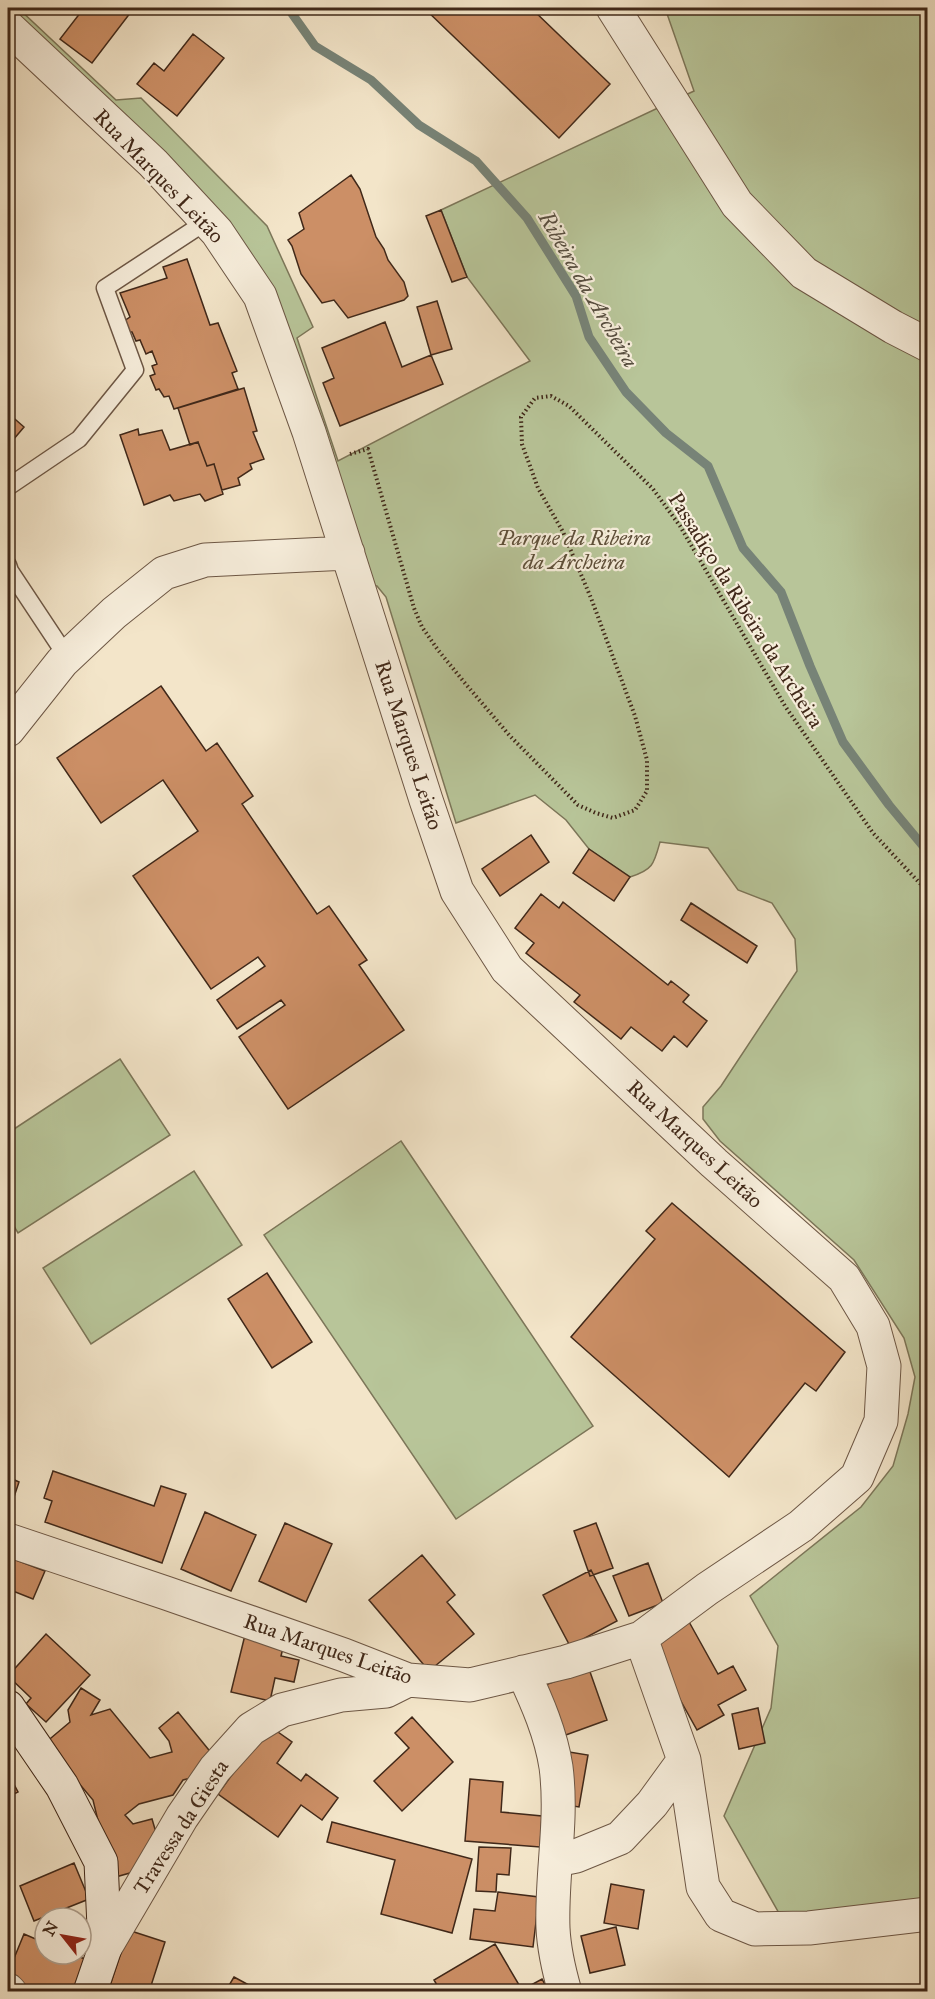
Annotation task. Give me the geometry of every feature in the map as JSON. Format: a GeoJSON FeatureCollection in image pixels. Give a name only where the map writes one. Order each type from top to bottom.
{"type":"FeatureCollection","features":[{"type":"Feature","properties":{"kind":"street"},"geometry":{"type":"LineString","coordinates":[[617,9],[737,204],[804,273],[927,345]]}},
{"type":"Feature","properties":{"kind":"street","name":"Rua Marques Leitão"},"geometry":{"type":"LineString","coordinates":[[8,27],[153,163],[217,232],[260,297],[309,432],[457,891],[507,969],[714,1163],[844,1278],[873,1326],[884,1366],[881,1421],[857,1477],[801,1526],[707,1589],[641,1638],[566,1662],[470,1685],[408,1680],[277,1632],[8,1540]]}},
{"type":"Feature","properties":{"kind":"street"},"geometry":{"type":"LineString","coordinates":[[8,730],[67,657],[114,613],[164,573],[205,560],[348,553]]}},
{"type":"Feature","properties":{"kind":"street"},"geometry":{"type":"LineString","coordinates":[[641,1638],[684,1760],[703,1887],[721,1915],[754,1929],[808,1928],[927,1914]]}},
{"type":"Feature","properties":{"kind":"street"},"geometry":{"type":"LineString","coordinates":[[523,1672],[541,1711],[556,1767],[558,1822],[553,1928],[559,1971],[565,1992]]}},
{"type":"Feature","properties":{"kind":"street","name":"Travessa da Giesta"},"geometry":{"type":"LineString","coordinates":[[105,1948],[182,1817],[215,1769],[251,1729],[282,1710],[340,1695],[386,1691],[408,1680]]}},
{"type":"Feature","properties":{"kind":"street"},"geometry":{"type":"LineString","coordinates":[[8,1707],[62,1786],[101,1862],[105,1948],[90,1992]]}},
{"type":"Feature","properties":{"kind":"street"},"geometry":{"type":"LineString","coordinates":[[556,1860],[576,1856],[620,1838],[652,1804],[684,1760]]}},
{"type":"Feature","properties":{"kind":"lane"},"geometry":{"type":"LineString","coordinates":[[8,487],[80,439],[135,370],[105,288],[207,221]]}},
{"type":"Feature","properties":{"kind":"lane"},"geometry":{"type":"LineString","coordinates":[[8,565],[67,657]]}},
{"type":"Feature","properties":{"kind":"path","name":"Passadiço da Ribeira da Archeira"},"geometry":{"type":"LineString","coordinates":[[341,457],[369,449],[414,608],[422,627],[438,650],[510,736],[553,782],[578,805],[613,818],[635,810],[647,791],[647,760],[635,716],[591,598],[563,532],[538,488],[522,444],[521,417],[535,398],[551,396],[569,406],[652,489],[680,526],[785,706],[873,833],[927,892]]}},
{"type":"Feature","properties":{"kind":"green space","name":"Parque da Ribeira da Archeira"},"geometry":{"type":"Polygon","coordinates":[[[8,8],[18,8],[116,100],[141,98],[267,226],[313,327],[297,338],[338,461],[530,361],[467,277],[441,210],[694,91],[665,8],[927,8],[927,1907],[784,1922],[724,1816],[771,1708],[778,1646],[750,1596],[861,1507],[893,1466],[908,1414],[915,1377],[904,1338],[854,1260],[720,1141],[703,1119],[703,1107],[721,1086],[797,971],[795,939],[772,903],[738,890],[708,848],[660,842],[656,856],[648,869],[630,877],[589,849],[566,820],[535,795],[456,823],[386,597],[377,586],[358,584],[269,292],[8,33],[8,8]]]}},
{"type":"Feature","properties":{"kind":"green space"},"geometry":{"type":"Polygon","coordinates":[[[120,1059],[170,1135],[18,1233],[8,1216],[8,1133],[120,1059]]]}},
{"type":"Feature","properties":{"kind":"green space"},"geometry":{"type":"Polygon","coordinates":[[[401,1141],[593,1426],[456,1519],[264,1235],[401,1141]]]}},
{"type":"Feature","properties":{"kind":"green space"},"geometry":{"type":"Polygon","coordinates":[[[194,1171],[242,1245],[91,1344],[43,1268],[194,1171]]]}},
{"type":"Feature","properties":{"kind":"building"},"geometry":{"type":"Polygon","coordinates":[[[84,8],[134,8],[92,63],[60,39],[84,8]]]}},
{"type":"Feature","properties":{"kind":"building"},"geometry":{"type":"Polygon","coordinates":[[[424,8],[531,8],[610,84],[559,138],[424,8]]]}},
{"type":"Feature","properties":{"kind":"building"},"geometry":{"type":"Polygon","coordinates":[[[193,34],[224,58],[177,116],[137,84],[154,63],[164,71],[193,34]]]}},
{"type":"Feature","properties":{"kind":"building"},"geometry":{"type":"Polygon","coordinates":[[[351,175],[360,189],[376,237],[388,260],[404,282],[408,296],[404,300],[348,318],[334,300],[322,303],[301,274],[288,240],[304,229],[299,213],[351,175]]]}},
{"type":"Feature","properties":{"kind":"building"},"geometry":{"type":"Polygon","coordinates":[[[441,210],[467,277],[452,282],[426,216],[441,210]]]}},
{"type":"Feature","properties":{"kind":"building"},"geometry":{"type":"Polygon","coordinates":[[[187,259],[210,325],[218,323],[237,371],[232,373],[238,389],[174,409],[169,396],[164,397],[159,389],[156,390],[150,376],[155,374],[152,366],[157,364],[152,351],[146,354],[140,340],[136,341],[132,332],[129,332],[124,321],[130,317],[120,293],[167,278],[163,267],[187,259]]]}},
{"type":"Feature","properties":{"kind":"building"},"geometry":{"type":"Polygon","coordinates":[[[437,301],[452,349],[431,355],[417,307],[437,301]]]}},
{"type":"Feature","properties":{"kind":"building"},"geometry":{"type":"Polygon","coordinates":[[[385,322],[402,367],[431,355],[443,384],[340,426],[323,383],[334,378],[322,348],[385,322]]]}},
{"type":"Feature","properties":{"kind":"building"},"geometry":{"type":"Polygon","coordinates":[[[244,388],[257,431],[253,432],[264,459],[250,464],[252,469],[238,478],[240,485],[222,490],[214,464],[207,466],[198,442],[190,445],[178,408],[244,388]]]}},
{"type":"Feature","properties":{"kind":"building"},"geometry":{"type":"Polygon","coordinates":[[[8,413],[24,427],[8,446],[8,413]]]}},
{"type":"Feature","properties":{"kind":"building"},"geometry":{"type":"Polygon","coordinates":[[[138,429],[139,435],[162,430],[170,450],[198,442],[207,466],[214,464],[223,494],[205,501],[200,494],[174,501],[170,495],[144,505],[120,435],[138,429]]]}},
{"type":"Feature","properties":{"kind":"building"},"geometry":{"type":"Polygon","coordinates":[[[161,686],[206,751],[217,743],[253,796],[242,804],[317,914],[329,906],[367,960],[359,965],[404,1030],[288,1109],[239,1037],[285,1005],[281,1000],[237,1029],[217,1000],[265,966],[258,957],[211,989],[133,876],[198,831],[163,780],[101,823],[57,758],[161,686]]]}},
{"type":"Feature","properties":{"kind":"building"},"geometry":{"type":"Polygon","coordinates":[[[531,835],[549,862],[500,896],[482,869],[531,835]]]}},
{"type":"Feature","properties":{"kind":"building"},"geometry":{"type":"Polygon","coordinates":[[[589,849],[630,877],[614,901],[573,873],[589,849]]]}},
{"type":"Feature","properties":{"kind":"building"},"geometry":{"type":"Polygon","coordinates":[[[541,894],[559,908],[563,902],[668,985],[671,981],[689,995],[683,1002],[707,1021],[687,1047],[674,1036],[662,1051],[631,1027],[621,1039],[574,1002],[580,995],[526,953],[534,943],[515,928],[541,894]]]}},
{"type":"Feature","properties":{"kind":"building"},"geometry":{"type":"Polygon","coordinates":[[[691,903],[757,946],[747,963],[681,920],[691,903]]]}},
{"type":"Feature","properties":{"kind":"building"},"geometry":{"type":"Polygon","coordinates":[[[672,1203],[845,1352],[816,1391],[805,1383],[729,1477],[571,1337],[655,1239],[646,1231],[672,1203]]]}},
{"type":"Feature","properties":{"kind":"building"},"geometry":{"type":"Polygon","coordinates":[[[267,1273],[312,1342],[272,1368],[228,1299],[267,1273]]]}},
{"type":"Feature","properties":{"kind":"building"},"geometry":{"type":"Polygon","coordinates":[[[53,1471],[154,1506],[161,1486],[186,1494],[162,1563],[45,1522],[52,1501],[44,1498],[53,1471]]]}},
{"type":"Feature","properties":{"kind":"building"},"geometry":{"type":"Polygon","coordinates":[[[8,1477],[19,1482],[8,1515],[8,1477]]]}},
{"type":"Feature","properties":{"kind":"building"},"geometry":{"type":"Polygon","coordinates":[[[205,1512],[256,1535],[231,1591],[181,1569],[205,1512]]]}},
{"type":"Feature","properties":{"kind":"building"},"geometry":{"type":"Polygon","coordinates":[[[285,1523],[332,1544],[306,1602],[259,1581],[285,1523]]]}},
{"type":"Feature","properties":{"kind":"building"},"geometry":{"type":"Polygon","coordinates":[[[596,1523],[613,1568],[590,1576],[574,1531],[596,1523]]]}},
{"type":"Feature","properties":{"kind":"building"},"geometry":{"type":"Polygon","coordinates":[[[422,1555],[455,1595],[447,1602],[474,1634],[429,1671],[369,1600],[422,1555]]]}},
{"type":"Feature","properties":{"kind":"building"},"geometry":{"type":"Polygon","coordinates":[[[8,1557],[45,1571],[33,1599],[13,1591],[8,1605],[8,1557]]]}},
{"type":"Feature","properties":{"kind":"building"},"geometry":{"type":"Polygon","coordinates":[[[648,1563],[663,1603],[629,1616],[613,1576],[648,1563]]]}},
{"type":"Feature","properties":{"kind":"building"},"geometry":{"type":"Polygon","coordinates":[[[591,1570],[617,1621],[570,1646],[543,1595],[591,1570]]]}},
{"type":"Feature","properties":{"kind":"building"},"geometry":{"type":"Polygon","coordinates":[[[688,1620],[718,1674],[733,1666],[746,1690],[718,1705],[724,1715],[697,1730],[648,1642],[688,1620]]]}},
{"type":"Feature","properties":{"kind":"building"},"geometry":{"type":"Polygon","coordinates":[[[46,1634],[90,1675],[46,1722],[26,1704],[31,1698],[8,1676],[46,1634]]]}},
{"type":"Feature","properties":{"kind":"building"},"geometry":{"type":"Polygon","coordinates":[[[245,1635],[284,1644],[281,1656],[299,1660],[294,1682],[275,1678],[270,1701],[231,1692],[245,1635]]]}},
{"type":"Feature","properties":{"kind":"building"},"geometry":{"type":"Polygon","coordinates":[[[589,1669],[607,1720],[563,1736],[545,1685],[589,1669]]]}},
{"type":"Feature","properties":{"kind":"building"},"geometry":{"type":"Polygon","coordinates":[[[81,1688],[100,1700],[91,1715],[110,1709],[150,1758],[172,1752],[169,1741],[159,1728],[178,1712],[217,1760],[199,1776],[183,1780],[173,1795],[139,1804],[125,1815],[133,1824],[152,1819],[160,1846],[137,1871],[112,1878],[93,1800],[45,1743],[70,1722],[68,1710],[81,1688]]]}},
{"type":"Feature","properties":{"kind":"building"},"geometry":{"type":"Polygon","coordinates":[[[758,1708],[765,1743],[739,1749],[732,1714],[758,1708]]]}},
{"type":"Feature","properties":{"kind":"building"},"geometry":{"type":"Polygon","coordinates":[[[412,1717],[453,1762],[402,1811],[374,1781],[409,1748],[395,1733],[412,1717]]]}},
{"type":"Feature","properties":{"kind":"building"},"geometry":{"type":"Polygon","coordinates":[[[268,1725],[292,1742],[277,1763],[301,1781],[306,1774],[338,1798],[322,1820],[301,1805],[278,1837],[218,1794],[268,1725]]]}},
{"type":"Feature","properties":{"kind":"building"},"geometry":{"type":"Polygon","coordinates":[[[563,1751],[588,1755],[579,1807],[554,1803],[563,1751]]]}},
{"type":"Feature","properties":{"kind":"building"},"geometry":{"type":"Polygon","coordinates":[[[8,1773],[18,1792],[8,1797],[8,1773]]]}},
{"type":"Feature","properties":{"kind":"building"},"geometry":{"type":"Polygon","coordinates":[[[470,1779],[503,1782],[501,1812],[542,1816],[540,1847],[465,1841],[470,1779]]]}},
{"type":"Feature","properties":{"kind":"building"},"geometry":{"type":"Polygon","coordinates":[[[332,1822],[472,1859],[452,1933],[381,1914],[395,1860],[327,1842],[332,1822]]]}},
{"type":"Feature","properties":{"kind":"building"},"geometry":{"type":"Polygon","coordinates":[[[479,1847],[511,1848],[509,1875],[497,1874],[496,1892],[476,1891],[479,1847]]]}},
{"type":"Feature","properties":{"kind":"building"},"geometry":{"type":"Polygon","coordinates":[[[74,1863],[89,1899],[72,1906],[33,1906],[33,1918],[20,1886],[74,1863]]]}},
{"type":"Feature","properties":{"kind":"building"},"geometry":{"type":"Polygon","coordinates":[[[611,1884],[644,1890],[638,1929],[604,1923],[611,1884]]]}},
{"type":"Feature","properties":{"kind":"building"},"geometry":{"type":"Polygon","coordinates":[[[498,1892],[539,1897],[533,1947],[470,1939],[474,1909],[495,1911],[498,1892]]]}},
{"type":"Feature","properties":{"kind":"building"},"geometry":{"type":"Polygon","coordinates":[[[616,1927],[625,1965],[590,1973],[581,1936],[616,1927]]]}},
{"type":"Feature","properties":{"kind":"building"},"geometry":{"type":"Polygon","coordinates":[[[128,1930],[165,1942],[149,1992],[108,1992],[128,1930]]]}},
{"type":"Feature","properties":{"kind":"building"},"geometry":{"type":"Polygon","coordinates":[[[24,1934],[33,1938],[33,1966],[82,1966],[72,1992],[42,1992],[8,1977],[24,1934]]]}},
{"type":"Feature","properties":{"kind":"building"},"geometry":{"type":"Polygon","coordinates":[[[495,1944],[522,1990],[542,1979],[549,1992],[441,1992],[434,1980],[495,1944]]]}},
{"type":"Feature","properties":{"kind":"building"},"geometry":{"type":"Polygon","coordinates":[[[234,1977],[262,1992],[235,1992],[228,1987],[234,1977]]]}},
{"type":"Feature","properties":{"kind":"waterway","name":"Ribeira da Archeira"},"geometry":{"type":"LineString","coordinates":[[288,8],[315,46],[371,80],[419,125],[476,161],[527,218],[576,296],[589,337],[626,392],[666,433],[708,466],[743,548],[781,592],[843,742],[889,805],[928,852]]}}]}
